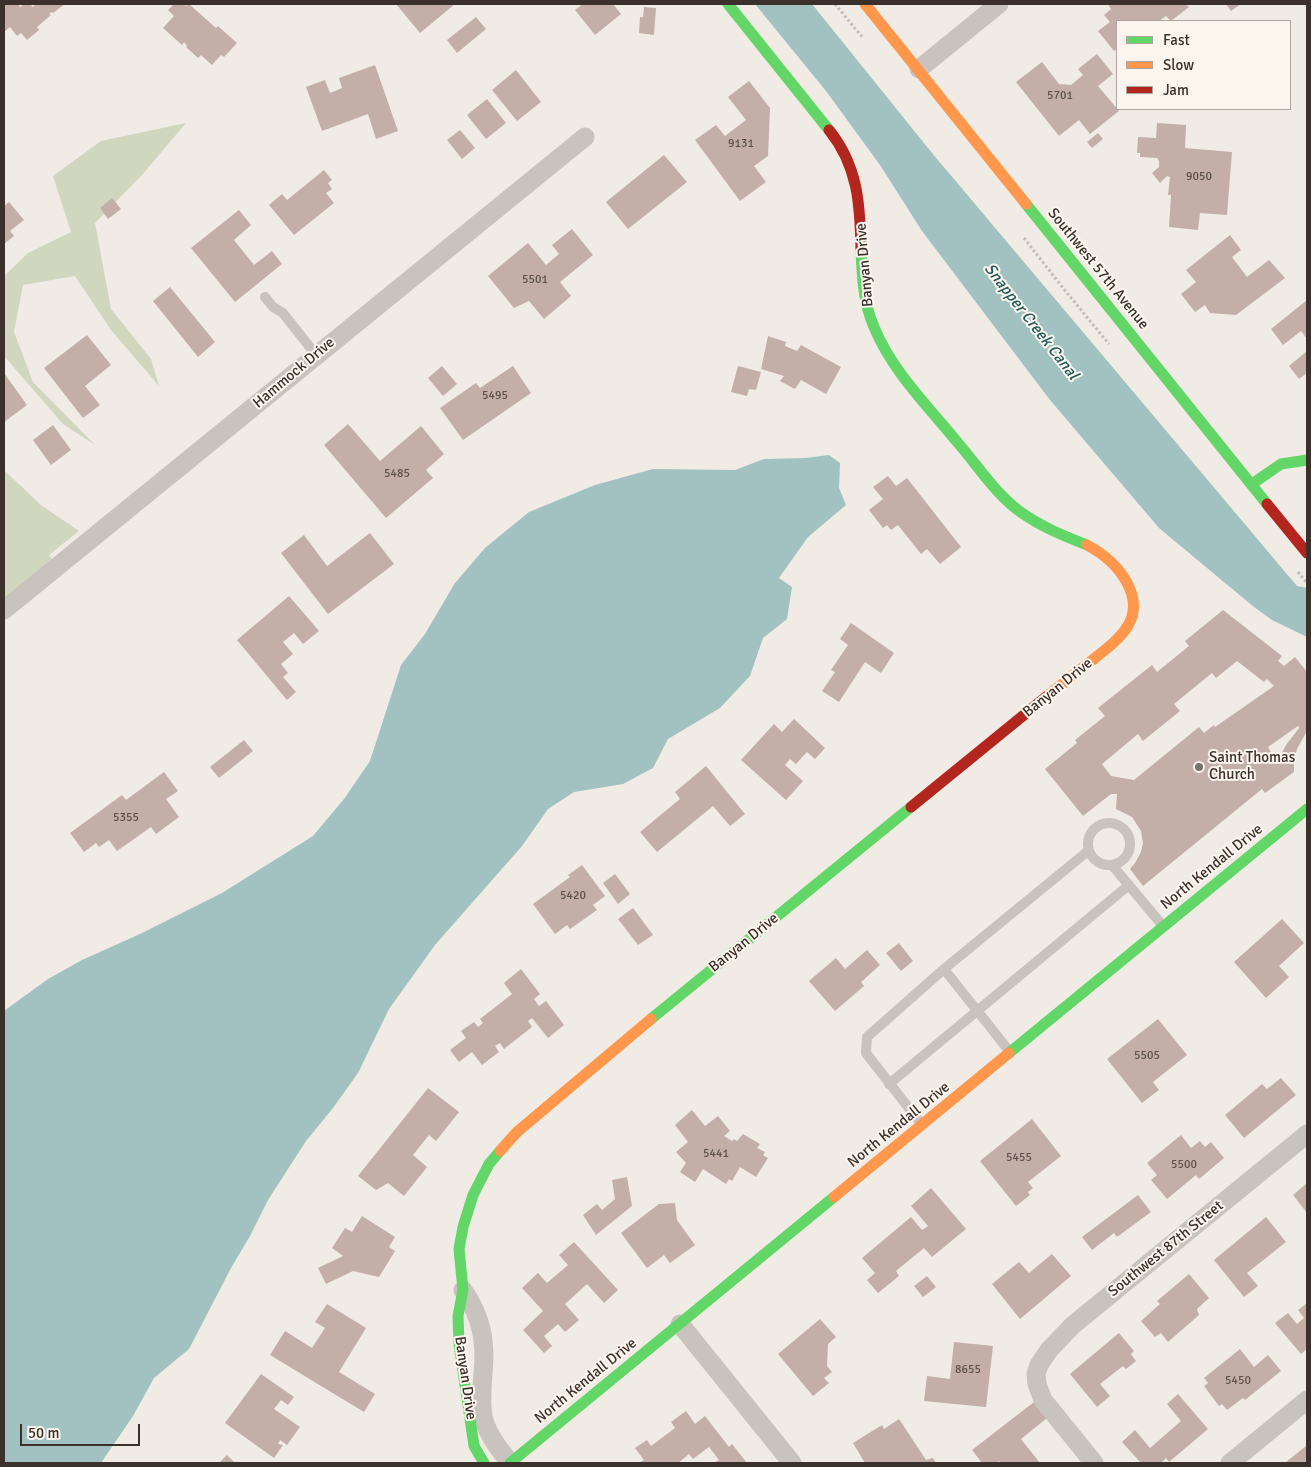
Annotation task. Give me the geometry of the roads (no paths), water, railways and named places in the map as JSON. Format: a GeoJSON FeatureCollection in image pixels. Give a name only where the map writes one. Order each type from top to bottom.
{"type":"FeatureCollection","features":[{"type":"Feature","properties":{"kind":"street","name":"Banyan Drive"},"geometry":{"type":"LineString","coordinates":[[484,1463],[474,1446],[459,1344],[458,1316],[464,1290],[459,1249],[462,1227],[489,1164],[507,1142],[594,1066],[768,922],[1116,641],[1126,631],[1133,614],[1130,587],[1125,577],[1115,566],[1089,546],[1054,532],[1014,506],[897,369],[877,333],[866,304],[861,259],[859,198],[848,158],[837,140],[728,4]]}},
{"type":"Feature","properties":{"kind":"street","name":"Southwest 57th Avenue"},"geometry":{"type":"LineString","coordinates":[[866,4],[1307,553]]}},
{"type":"Feature","properties":{"kind":"street"},"geometry":{"type":"LineString","coordinates":[[919,69],[999,4]]}},
{"type":"Feature","properties":{"kind":"street","name":"Hammock Drive"},"geometry":{"type":"LineString","coordinates":[[4,610],[585,137]]}},
{"type":"Feature","properties":{"kind":"street"},"geometry":{"type":"LineString","coordinates":[[1252,484],[1281,464],[1307,460]]}},
{"type":"Feature","properties":{"kind":"street","name":"North Kendall Drive"},"geometry":{"type":"LineString","coordinates":[[510,1463],[1307,809]]}},
{"type":"Feature","properties":{"kind":"street","name":"Southwest 87th Street"},"geometry":{"type":"LineString","coordinates":[[1094,1463],[1043,1400],[1037,1384],[1036,1374],[1039,1365],[1049,1350],[1073,1325],[1307,1134]]}},
{"type":"Feature","properties":{"kind":"street","name":"Banyan Drive"},"geometry":{"type":"LineString","coordinates":[[464,1290],[473,1305],[481,1326],[484,1362],[482,1395],[484,1420],[492,1438],[510,1463]]}},
{"type":"Feature","properties":{"kind":"street"},"geometry":{"type":"LineString","coordinates":[[680,1324],[792,1463]]}},
{"type":"Feature","properties":{"kind":"street"},"geometry":{"type":"LineString","coordinates":[[1230,1463],[1307,1400]]}},
{"type":"Feature","properties":{"kind":"lane"},"geometry":{"type":"LineString","coordinates":[[265,297],[273,307],[283,314],[316,355]]}},
{"type":"Feature","properties":{"kind":"lane"},"geometry":{"type":"LineString","coordinates":[[1106,823],[1120,826],[1129,837],[1129,852],[1119,863],[1112,865],[1100,864],[1095,861],[1088,851],[1089,836],[1093,830],[1106,823]]}},
{"type":"Feature","properties":{"kind":"lane"},"geometry":{"type":"LineString","coordinates":[[922,1125],[866,1053],[867,1038],[944,968],[1088,851]]}},
{"type":"Feature","properties":{"kind":"lane"},"geometry":{"type":"LineString","coordinates":[[1112,865],[1163,926]]}},
{"type":"Feature","properties":{"kind":"lane"},"geometry":{"type":"LineString","coordinates":[[889,1084],[1128,886]]}},
{"type":"Feature","properties":{"kind":"lane"},"geometry":{"type":"LineString","coordinates":[[944,968],[1011,1053]]}},
{"type":"Feature","properties":{"kind":"water","name":"Snapper Creek Canal"},"geometry":{"type":"Polygon","coordinates":[[[755,4],[812,4],[932,153],[1297,586],[1307,588],[1307,637],[1272,620],[1254,607],[1159,528],[1050,400],[922,231],[880,165],[826,91],[755,4]]]}},
{"type":"Feature","properties":{"kind":"water"},"geometry":{"type":"Polygon","coordinates":[[[829,455],[840,463],[839,488],[846,505],[808,537],[779,578],[792,587],[787,619],[763,638],[750,676],[720,708],[668,739],[653,768],[623,784],[574,792],[548,809],[522,846],[435,945],[389,1009],[358,1073],[306,1141],[268,1200],[189,1349],[154,1378],[133,1416],[101,1463],[4,1463],[4,1011],[48,979],[82,960],[140,934],[222,893],[313,836],[344,799],[370,761],[401,665],[425,634],[455,583],[485,548],[529,512],[595,485],[653,469],[735,470],[764,459],[806,458],[829,455]]]}},
{"type":"Feature","properties":{"kind":"place","name":"Saint Thomas Church"},"geometry":{"type":"Point","coordinates":[1199,767]}}]}
